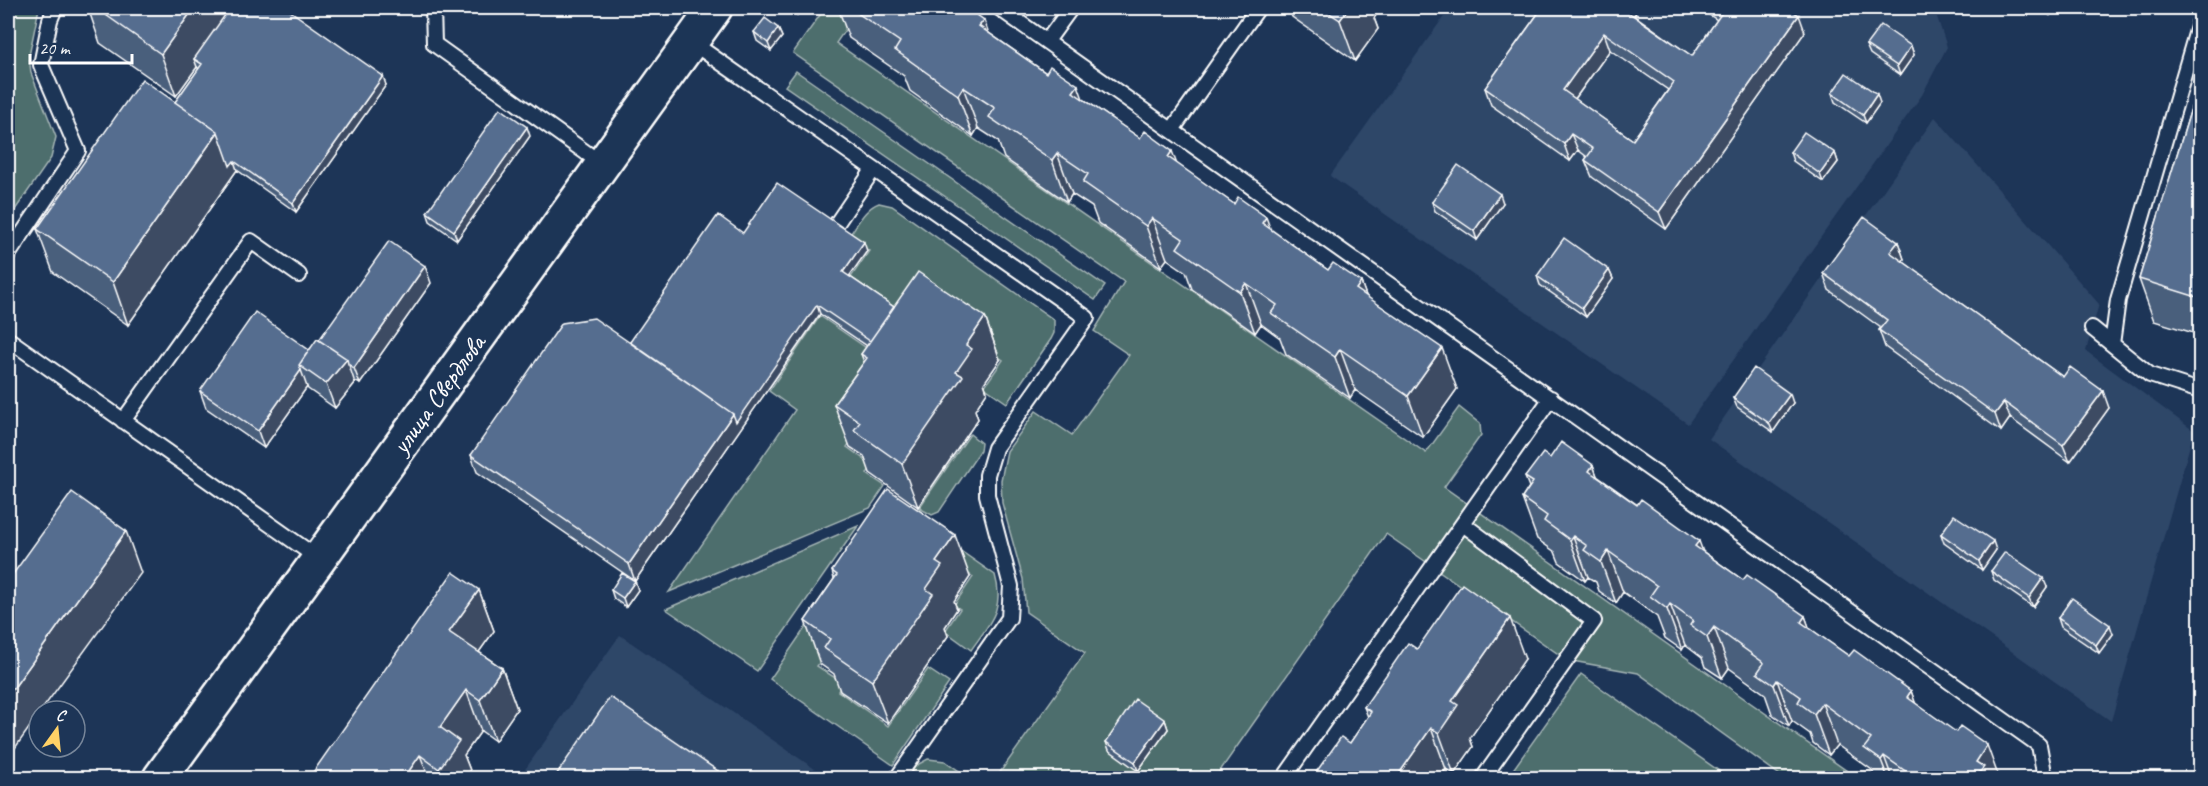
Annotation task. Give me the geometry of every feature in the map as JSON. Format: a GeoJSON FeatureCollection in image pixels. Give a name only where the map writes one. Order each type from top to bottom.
{"type":"FeatureCollection","features":[{"type":"Feature","properties":{"kind":"main road","name":"улица Свердлова"},"geometry":{"type":"LineString","coordinates":[[160,778],[714,8]]}},
{"type":"Feature","properties":{"kind":"lane"},"geometry":{"type":"LineString","coordinates":[[8,255],[78,151],[41,65],[50,20],[55,8]]}},
{"type":"Feature","properties":{"kind":"lane"},"geometry":{"type":"LineString","coordinates":[[433,8],[434,44],[602,164]]}},
{"type":"Feature","properties":{"kind":"lane"},"geometry":{"type":"LineString","coordinates":[[999,8],[2039,745],[2045,778]]}},
{"type":"Feature","properties":{"kind":"lane"},"geometry":{"type":"LineString","coordinates":[[1047,41],[1071,8]]}},
{"type":"Feature","properties":{"kind":"lane"},"geometry":{"type":"LineString","coordinates":[[1172,130],[1258,8]]}},
{"type":"Feature","properties":{"kind":"lane"},"geometry":{"type":"LineString","coordinates":[[2112,344],[2118,300],[2200,20]]}},
{"type":"Feature","properties":{"kind":"lane"},"geometry":{"type":"LineString","coordinates":[[690,42],[1087,318],[995,448],[987,475],[987,495],[1011,586],[1009,618],[897,778]]}},
{"type":"Feature","properties":{"kind":"lane"},"geometry":{"type":"LineString","coordinates":[[837,223],[873,170]]}},
{"type":"Feature","properties":{"kind":"lane"},"geometry":{"type":"LineString","coordinates":[[123,421],[251,241],[299,275]]}},
{"type":"Feature","properties":{"kind":"lane"},"geometry":{"type":"LineString","coordinates":[[2092,328],[2150,375],[2200,391]]}},
{"type":"Feature","properties":{"kind":"lane"},"geometry":{"type":"LineString","coordinates":[[8,339],[319,559]]}},
{"type":"Feature","properties":{"kind":"lane"},"geometry":{"type":"LineString","coordinates":[[1284,778],[1551,398]]}},
{"type":"Feature","properties":{"kind":"lane"},"geometry":{"type":"LineString","coordinates":[[1462,524],[1594,621],[1483,778]]}},
{"type":"Feature","properties":{"kind":"shaded area"},"geometry":{"type":"Polygon","coordinates":[[[1450,8],[1934,8],[1947,47],[1922,95],[1688,424],[1330,176],[1450,8]]]}},
{"type":"Feature","properties":{"kind":"shaded area"},"geometry":{"type":"Polygon","coordinates":[[[1935,117],[2099,304],[2086,351],[2194,431],[2111,721],[1709,439],[1935,117]]]}},
{"type":"Feature","properties":{"kind":"shaded area"},"geometry":{"type":"Polygon","coordinates":[[[620,635],[828,778],[519,778],[620,635]]]}},
{"type":"Feature","properties":{"kind":"green space"},"geometry":{"type":"Polygon","coordinates":[[[8,8],[39,8],[29,56],[31,73],[56,137],[51,158],[8,220],[8,8]]]}},
{"type":"Feature","properties":{"kind":"green space"},"geometry":{"type":"Polygon","coordinates":[[[825,8],[860,8],[836,43],[1426,453],[1459,407],[1480,424],[1481,435],[1444,487],[1857,778],[1784,778],[1638,673],[1567,660],[1386,534],[1215,778],[996,778],[1085,653],[1026,612],[1023,579],[1002,503],[1001,480],[1007,451],[1036,411],[1072,435],[1129,355],[1094,331],[1124,282],[793,53],[825,8]]]}},
{"type":"Feature","properties":{"kind":"green space"},"geometry":{"type":"Polygon","coordinates":[[[796,71],[1105,286],[1095,300],[785,86],[796,71]]]}},
{"type":"Feature","properties":{"kind":"green space"},"geometry":{"type":"Polygon","coordinates":[[[879,203],[892,206],[1054,320],[1054,333],[1051,339],[1007,403],[984,387],[1003,360],[933,312],[921,329],[849,280],[869,251],[849,236],[865,213],[879,203]]]}},
{"type":"Feature","properties":{"kind":"green space"},"geometry":{"type":"Polygon","coordinates":[[[820,316],[894,367],[879,401],[847,447],[872,465],[867,474],[885,486],[870,508],[669,592],[795,410],[769,391],[820,316]]]}},
{"type":"Feature","properties":{"kind":"green space"},"geometry":{"type":"Polygon","coordinates":[[[970,434],[981,443],[980,451],[939,512],[932,515],[919,508],[970,434]]]}},
{"type":"Feature","properties":{"kind":"green space"},"geometry":{"type":"Polygon","coordinates":[[[912,517],[995,575],[998,597],[997,607],[990,623],[971,650],[945,631],[960,609],[954,605],[973,577],[903,529],[850,618],[817,666],[843,683],[838,691],[888,726],[928,669],[949,683],[893,765],[770,679],[878,522],[912,517]]]}},
{"type":"Feature","properties":{"kind":"green space"},"geometry":{"type":"Polygon","coordinates":[[[858,526],[757,671],[666,609],[858,526]]]}},
{"type":"Feature","properties":{"kind":"green space"},"geometry":{"type":"Polygon","coordinates":[[[1581,674],[1729,778],[1507,778],[1581,674]]]}},
{"type":"Feature","properties":{"kind":"green space"},"geometry":{"type":"Polygon","coordinates":[[[928,759],[945,761],[969,778],[907,778],[915,766],[928,759]]]}},
{"type":"Feature","properties":{"kind":"building"},"geometry":{"type":"Polygon","coordinates":[[[96,8],[194,8],[161,54],[96,8]]]}},
{"type":"Feature","properties":{"kind":"building"},"geometry":{"type":"Polygon","coordinates":[[[230,8],[286,8],[383,76],[293,203],[234,161],[230,166],[218,132],[175,102],[202,64],[194,59],[230,8]]]}},
{"type":"Feature","properties":{"kind":"building"},"geometry":{"type":"Polygon","coordinates":[[[850,8],[967,8],[984,20],[979,26],[1046,73],[1050,66],[1078,85],[1073,92],[1140,138],[1145,131],[1172,151],[1168,157],[1234,204],[1238,197],[1266,217],[1262,223],[1328,270],[1333,263],[1361,282],[1356,289],[1442,348],[1408,396],[1340,349],[1335,357],[1271,313],[1277,305],[1246,283],[1240,292],[1177,248],[1183,239],[1152,218],[1146,226],[1083,182],[1088,174],[1057,153],[1052,160],[989,117],[995,108],[963,87],[958,95],[895,50],[900,42],[850,8]]]}},
{"type":"Feature","properties":{"kind":"building"},"geometry":{"type":"Polygon","coordinates":[[[1322,8],[1349,8],[1340,20],[1322,8]]]}},
{"type":"Feature","properties":{"kind":"building"},"geometry":{"type":"Polygon","coordinates":[[[1542,8],[1622,8],[1692,56],[1723,11],[1717,8],[1788,8],[1799,15],[1659,212],[1585,160],[1593,149],[1571,134],[1564,144],[1485,88],[1542,8]],[[1604,33],[1563,90],[1633,140],[1674,82],[1604,33]]]}},
{"type":"Feature","properties":{"kind":"building"},"geometry":{"type":"Polygon","coordinates":[[[765,18],[778,28],[768,43],[754,32],[765,18]]]}},
{"type":"Feature","properties":{"kind":"building"},"geometry":{"type":"Polygon","coordinates":[[[1881,25],[1911,46],[1897,66],[1866,45],[1881,25]]]}},
{"type":"Feature","properties":{"kind":"building"},"geometry":{"type":"Polygon","coordinates":[[[1846,73],[1877,94],[1863,115],[1832,93],[1846,73]]]}},
{"type":"Feature","properties":{"kind":"building"},"geometry":{"type":"Polygon","coordinates":[[[142,79],[218,132],[113,282],[37,229],[142,79]]]}},
{"type":"Feature","properties":{"kind":"building"},"geometry":{"type":"Polygon","coordinates":[[[2200,79],[2200,298],[2139,279],[2200,79]]]}},
{"type":"Feature","properties":{"kind":"building"},"geometry":{"type":"Polygon","coordinates":[[[500,108],[527,127],[454,231],[427,212],[500,108]]]}},
{"type":"Feature","properties":{"kind":"building"},"geometry":{"type":"Polygon","coordinates":[[[1804,132],[1835,153],[1820,174],[1790,152],[1804,132]]]}},
{"type":"Feature","properties":{"kind":"building"},"geometry":{"type":"Polygon","coordinates":[[[1458,165],[1500,194],[1474,231],[1432,202],[1458,165]]]}},
{"type":"Feature","properties":{"kind":"building"},"geometry":{"type":"Polygon","coordinates":[[[777,183],[864,242],[843,272],[894,307],[870,341],[817,305],[736,422],[733,414],[630,342],[718,215],[743,233],[777,183]]]}},
{"type":"Feature","properties":{"kind":"building"},"geometry":{"type":"Polygon","coordinates":[[[1864,217],[1898,242],[1890,252],[2063,377],[2070,367],[2103,391],[2063,445],[2004,402],[1995,414],[1879,330],[1887,320],[1823,273],[1864,217]]]}},
{"type":"Feature","properties":{"kind":"building"},"geometry":{"type":"Polygon","coordinates":[[[1564,238],[1609,270],[1582,308],[1537,276],[1564,238]]]}},
{"type":"Feature","properties":{"kind":"building"},"geometry":{"type":"Polygon","coordinates":[[[389,241],[425,266],[354,368],[348,364],[347,359],[319,340],[389,241]]]}},
{"type":"Feature","properties":{"kind":"building"},"geometry":{"type":"Polygon","coordinates":[[[918,272],[985,317],[966,345],[972,349],[956,372],[963,376],[902,464],[854,430],[860,422],[834,404],[867,358],[861,354],[918,272]]]}},
{"type":"Feature","properties":{"kind":"building"},"geometry":{"type":"Polygon","coordinates":[[[255,312],[309,350],[299,365],[301,370],[258,431],[200,391],[255,312]]]}},
{"type":"Feature","properties":{"kind":"building"},"geometry":{"type":"Polygon","coordinates":[[[594,318],[733,414],[629,564],[471,455],[562,323],[594,318]]]}},
{"type":"Feature","properties":{"kind":"building"},"geometry":{"type":"Polygon","coordinates":[[[317,339],[347,359],[326,384],[299,365],[317,339]]]}},
{"type":"Feature","properties":{"kind":"building"},"geometry":{"type":"Polygon","coordinates":[[[1754,368],[1790,394],[1769,423],[1733,398],[1754,368]]]}},
{"type":"Feature","properties":{"kind":"building"},"geometry":{"type":"Polygon","coordinates":[[[1561,442],[1593,465],[1589,471],[1637,505],[1641,499],[1699,541],[1695,546],[1743,580],[1747,575],[1805,616],[1801,622],[1849,656],[1854,650],[1911,691],[1907,697],[1956,732],[1960,726],[1987,745],[1976,762],[1984,767],[1975,778],[1905,777],[1908,773],[1884,756],[1881,760],[1864,748],[1871,739],[1822,703],[1814,714],[1798,702],[1801,697],[1777,680],[1774,685],[1757,673],[1764,663],[1714,627],[1707,637],[1690,625],[1693,621],[1670,604],[1667,609],[1650,596],[1657,586],[1608,551],[1601,562],[1584,550],[1587,546],[1573,536],[1570,540],[1544,521],[1547,516],[1522,498],[1533,482],[1525,477],[1543,453],[1550,458],[1561,442]]]}},
{"type":"Feature","properties":{"kind":"building"},"geometry":{"type":"Polygon","coordinates":[[[888,489],[955,535],[936,562],[942,566],[926,589],[933,594],[872,681],[824,648],[830,639],[805,621],[837,575],[832,571],[888,489]]]}},
{"type":"Feature","properties":{"kind":"building"},"geometry":{"type":"Polygon","coordinates":[[[72,492],[126,531],[8,696],[8,581],[72,492]]]}},
{"type":"Feature","properties":{"kind":"building"},"geometry":{"type":"Polygon","coordinates":[[[1954,515],[1993,541],[1979,561],[1941,534],[1954,515]]]}},
{"type":"Feature","properties":{"kind":"building"},"geometry":{"type":"Polygon","coordinates":[[[2005,552],[2043,578],[2029,598],[1991,571],[2005,552]]]}},
{"type":"Feature","properties":{"kind":"building"},"geometry":{"type":"Polygon","coordinates":[[[453,572],[479,590],[449,632],[502,668],[480,700],[466,690],[440,727],[459,741],[439,769],[420,755],[404,778],[309,778],[453,572]]]}},
{"type":"Feature","properties":{"kind":"building"},"geometry":{"type":"Polygon","coordinates":[[[622,573],[635,581],[623,598],[611,590],[622,573]]]}},
{"type":"Feature","properties":{"kind":"building"},"geometry":{"type":"Polygon","coordinates":[[[1462,584],[1510,618],[1452,701],[1458,705],[1439,733],[1431,728],[1396,778],[1312,778],[1341,737],[1350,743],[1371,712],[1364,707],[1408,643],[1417,649],[1462,584]]]}},
{"type":"Feature","properties":{"kind":"building"},"geometry":{"type":"Polygon","coordinates":[[[2072,598],[2110,625],[2096,645],[2058,618],[2072,598]]]}},
{"type":"Feature","properties":{"kind":"building"},"geometry":{"type":"Polygon","coordinates":[[[610,697],[718,771],[713,778],[554,778],[610,697]]]}},
{"type":"Feature","properties":{"kind":"building"},"geometry":{"type":"Polygon","coordinates":[[[1135,699],[1165,720],[1135,762],[1106,742],[1135,699]]]}}]}
